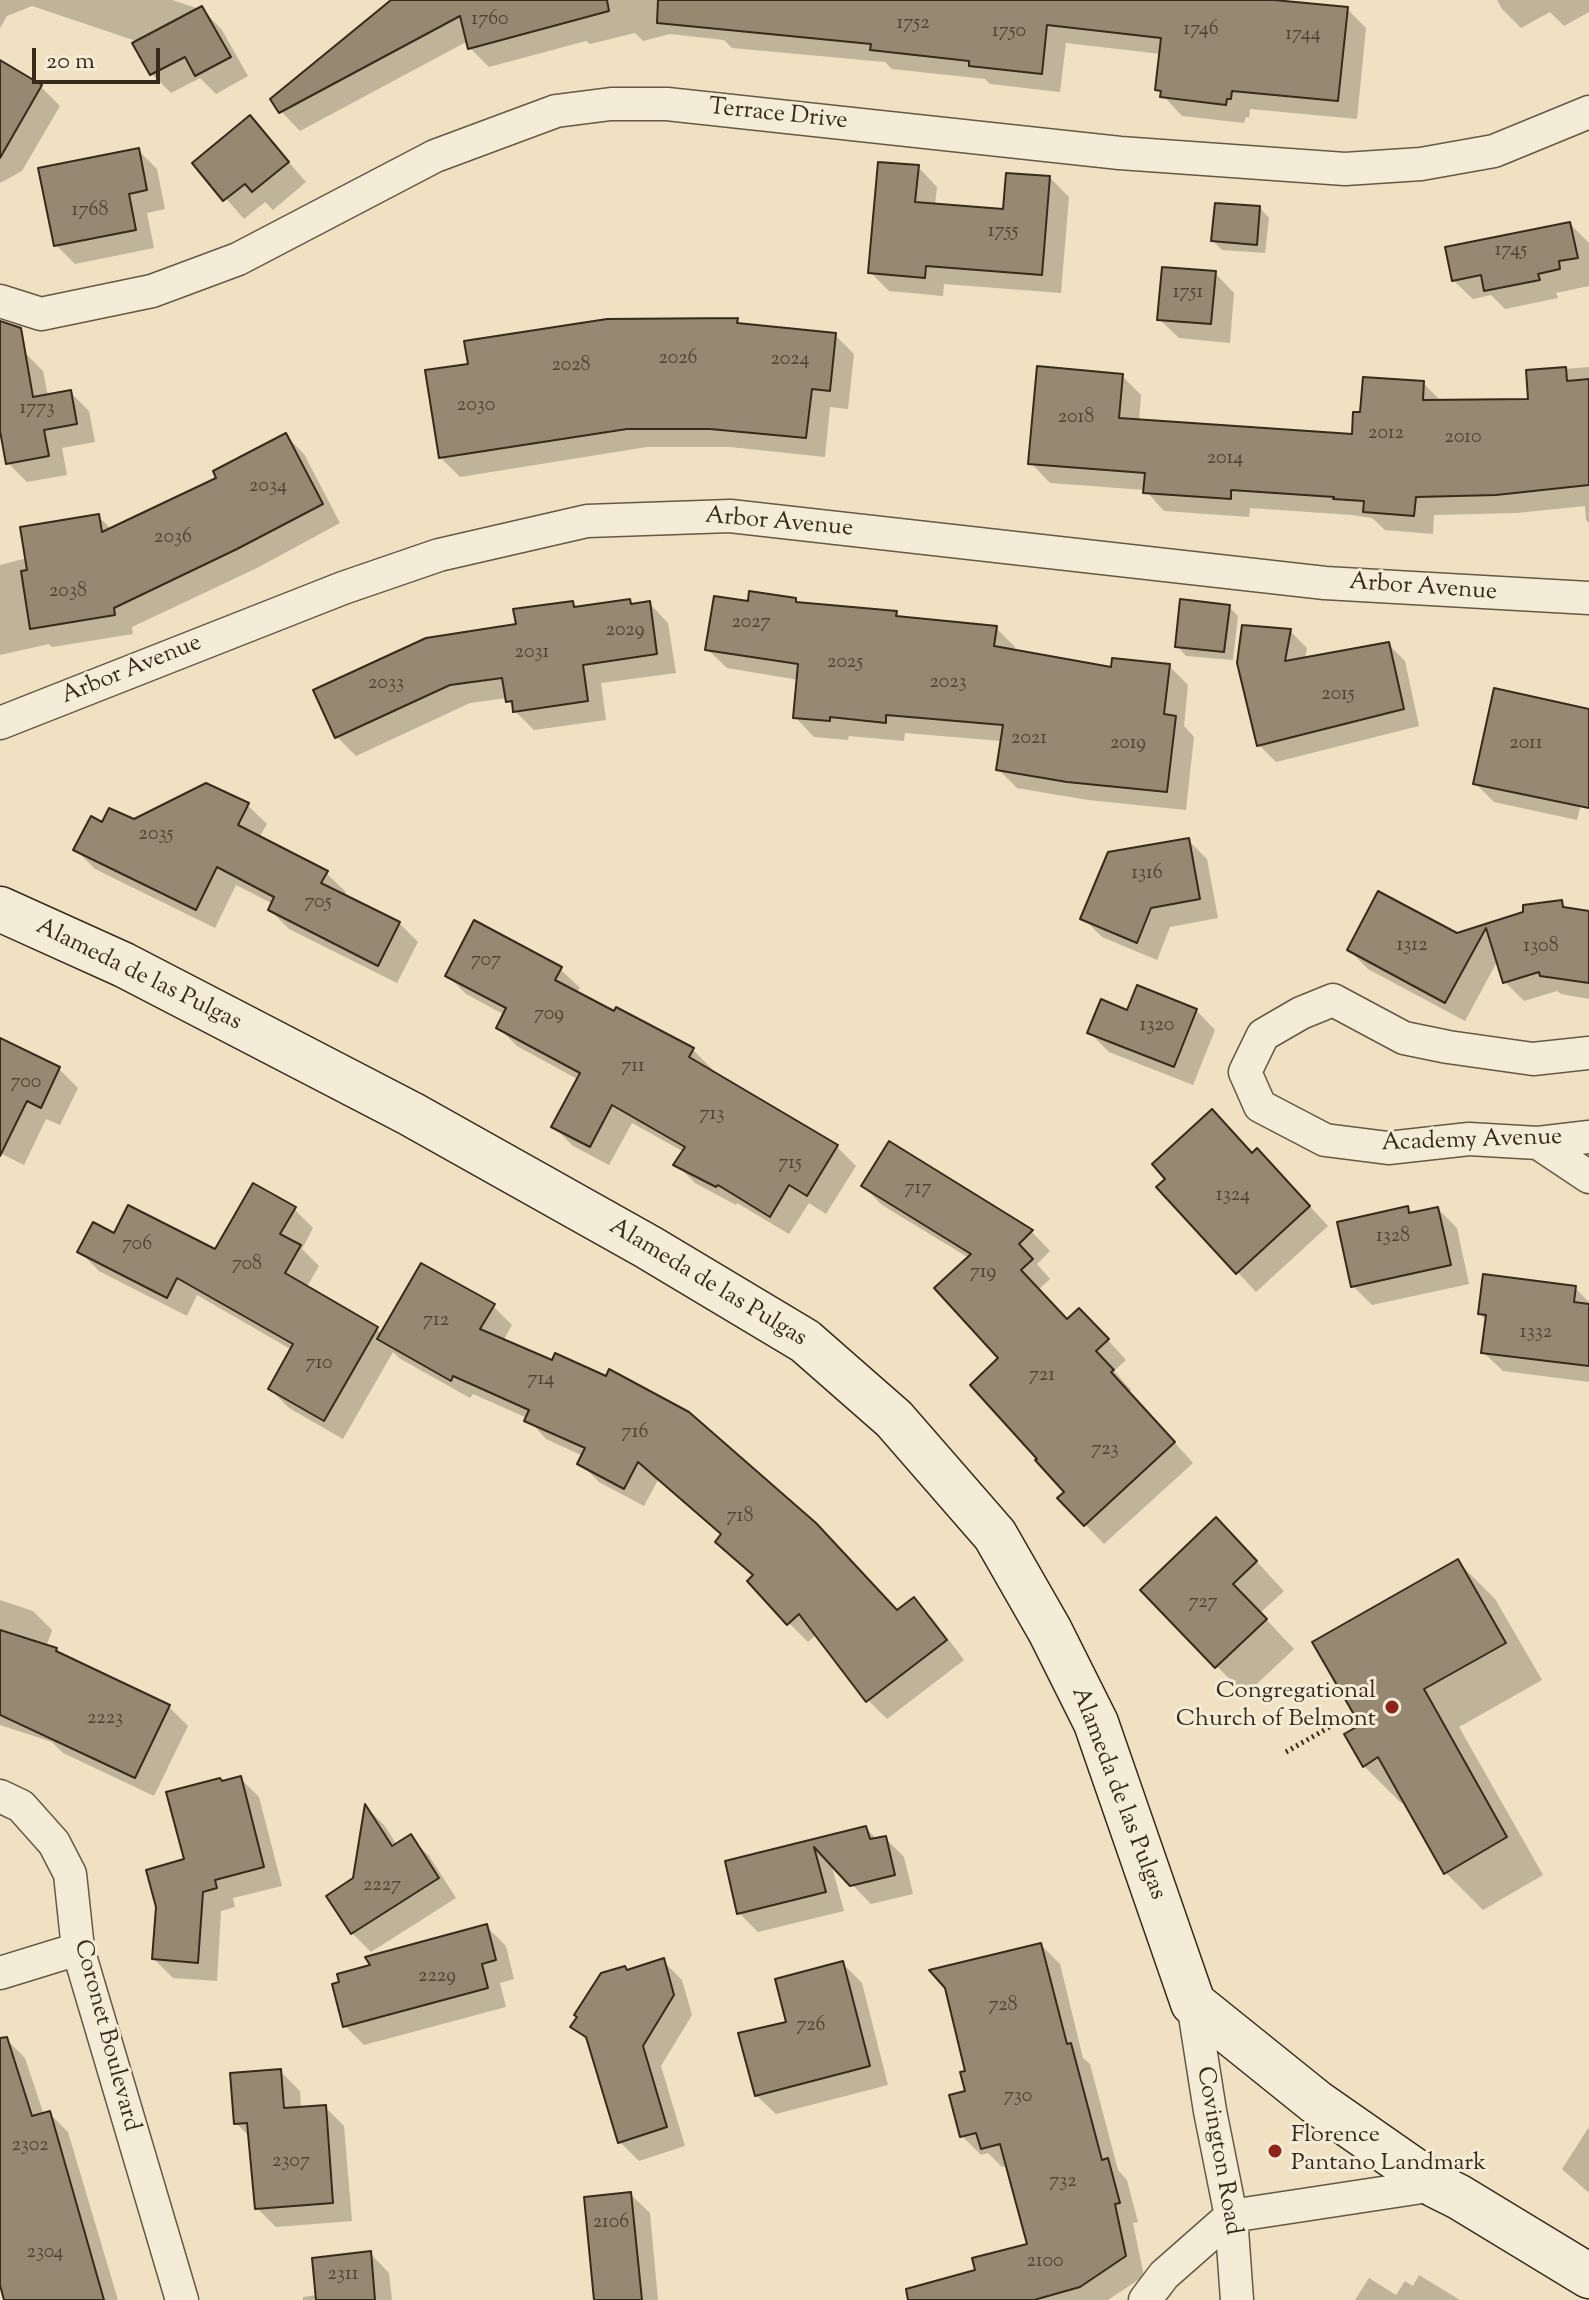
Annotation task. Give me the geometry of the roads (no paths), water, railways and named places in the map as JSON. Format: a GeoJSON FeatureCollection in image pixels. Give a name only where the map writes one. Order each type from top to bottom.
{"type":"FeatureCollection","features":[{"type":"Feature","properties":{"kind":"main road","name":"Alameda de las Pulgas"},"geometry":{"type":"LineString","coordinates":[[0,909],[124,965],[411,1114],[648,1247],[805,1341],[894,1419],[995,1535],[1050,1631],[1096,1723],[1193,2003]]}},
{"type":"Feature","properties":{"kind":"main road"},"geometry":{"type":"LineString","coordinates":[[1193,2003],[1316,2102],[1435,2185],[1589,2276]]}},
{"type":"Feature","properties":{"kind":"street","name":"Terrace Drive"},"geometry":{"type":"LineString","coordinates":[[0,301],[41,314],[152,291],[238,259],[435,156],[556,111],[611,104],[667,104],[1120,153],[1345,169],[1421,164],[1494,151],[1589,112]]}},
{"type":"Feature","properties":{"kind":"street","name":"Arbor Avenue"},"geometry":{"type":"LineString","coordinates":[[0,723],[357,583],[439,555],[587,521],[730,516],[1325,583],[1589,598]]}},
{"type":"Feature","properties":{"kind":"street","name":"Academy Avenue"},"geometry":{"type":"LineString","coordinates":[[1589,1053],[1533,1059],[1404,1038],[1333,1000],[1301,1013],[1263,1035],[1245,1072],[1260,1106],[1325,1140],[1388,1148],[1469,1139],[1538,1143],[1589,1137]]}},
{"type":"Feature","properties":{"kind":"street"},"geometry":{"type":"LineString","coordinates":[[1538,1143],[1589,1177]]}},
{"type":"Feature","properties":{"kind":"street","name":"Coronet Boulevard"},"geometry":{"type":"LineString","coordinates":[[0,1796],[21,1806],[54,1843],[70,1874],[78,1949],[182,2300]]}},
{"type":"Feature","properties":{"kind":"street"},"geometry":{"type":"LineString","coordinates":[[0,1973],[78,1949]]}},
{"type":"Feature","properties":{"kind":"street","name":"Covington Road"},"geometry":{"type":"LineString","coordinates":[[1193,2003],[1231,2216],[1237,2300]]}},
{"type":"Feature","properties":{"kind":"street"},"geometry":{"type":"LineString","coordinates":[[1145,2300],[1164,2275],[1231,2216],[1435,2185]]}},
{"type":"Feature","properties":{"kind":"place","name":"Congregational Church of Belmont"},"geometry":{"type":"Point","coordinates":[1392,1707]}},
{"type":"Feature","properties":{"kind":"place","name":"Florence Pantano Landmark"},"geometry":{"type":"Point","coordinates":[1275,2151]}}]}
